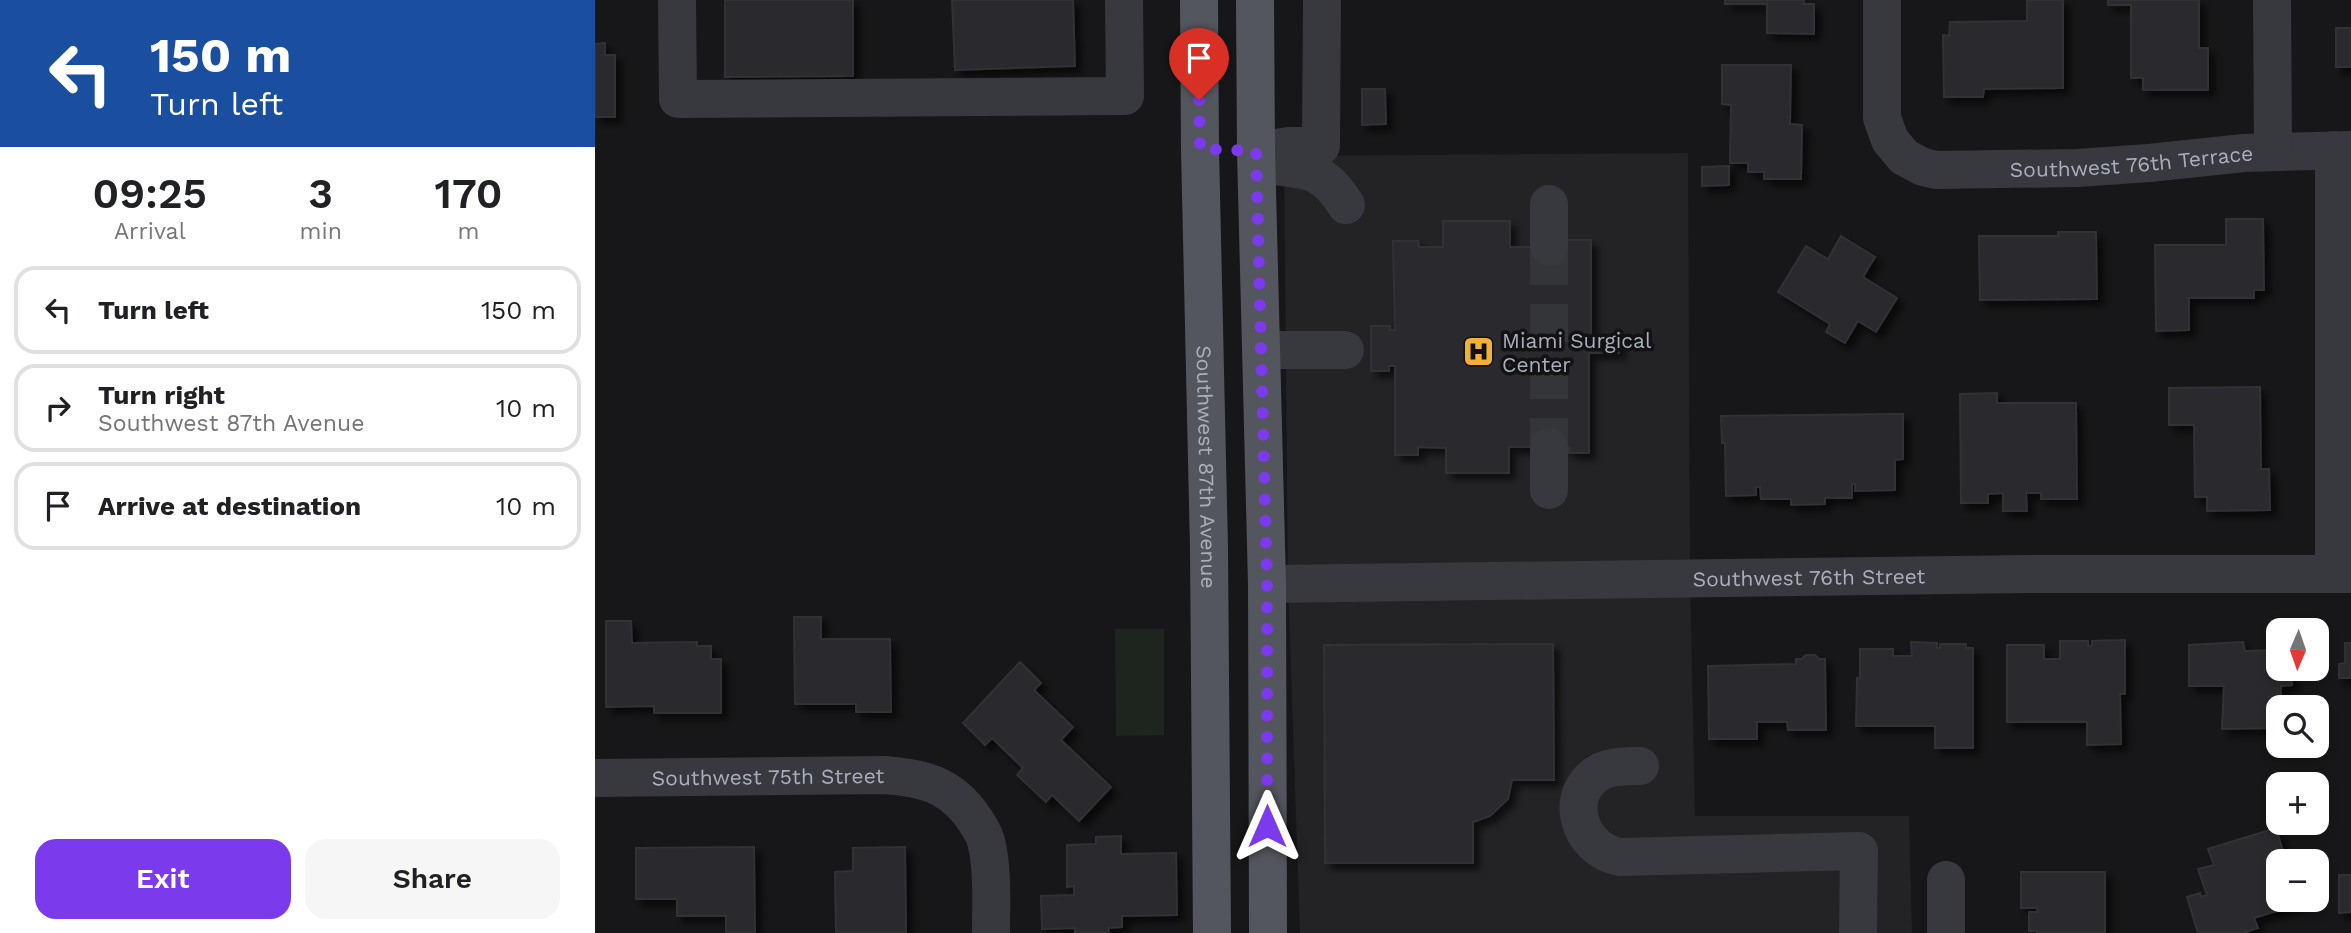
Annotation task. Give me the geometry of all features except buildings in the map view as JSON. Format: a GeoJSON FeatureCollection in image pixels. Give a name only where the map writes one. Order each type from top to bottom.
{"type":"FeatureCollection","features":[{"type":"Feature","properties":{"kind":"main road","name":"Southwest 87th Avenue"},"geometry":{"type":"LineString","coordinates":[[1199,0],[1212,914]]}},
{"type":"Feature","properties":{"kind":"main road"},"geometry":{"type":"LineString","coordinates":[[1255,0],[1256,158],[1267,584],[1268,933]]}},
{"type":"Feature","properties":{"kind":"main road"},"geometry":{"type":"LineString","coordinates":[[1200,149],[1256,158]]}},
{"type":"Feature","properties":{"kind":"main road"},"geometry":{"type":"LineString","coordinates":[[1209,584],[1267,584]]}},
{"type":"Feature","properties":{"kind":"main road"},"geometry":{"type":"LineString","coordinates":[[1212,914],[1237,933]]}},
{"type":"Feature","properties":{"kind":"street"},"geometry":{"type":"LineString","coordinates":[[677,0],[678,99],[1125,96],[1123,0]]}},
{"type":"Feature","properties":{"kind":"street"},"geometry":{"type":"LineString","coordinates":[[1256,158],[1289,146],[1321,146],[1322,0]]}},
{"type":"Feature","properties":{"kind":"street","name":"Southwest 76th Terrace"},"geometry":{"type":"LineString","coordinates":[[1882,0],[1884,128],[1896,149],[1913,163],[1923,167],[1943,170],[2077,167],[2273,152],[2342,150]]}},
{"type":"Feature","properties":{"kind":"street"},"geometry":{"type":"LineString","coordinates":[[2272,0],[2273,152]]}},
{"type":"Feature","properties":{"kind":"street"},"geometry":{"type":"LineString","coordinates":[[2342,150],[2342,574]]}},
{"type":"Feature","properties":{"kind":"street"},"geometry":{"type":"LineString","coordinates":[[1256,158],[1314,172],[1335,188],[1346,205]]}},
{"type":"Feature","properties":{"kind":"street"},"geometry":{"type":"LineString","coordinates":[[1549,204],[1549,247]]}},
{"type":"Feature","properties":{"kind":"street"},"geometry":{"type":"LineString","coordinates":[[1262,350],[1345,350]]}},
{"type":"Feature","properties":{"kind":"street"},"geometry":{"type":"LineString","coordinates":[[1549,447],[1549,490]]}},
{"type":"Feature","properties":{"kind":"street","name":"Southwest 76th Street"},"geometry":{"type":"LineString","coordinates":[[1267,584],[2030,574],[2342,574]]}},
{"type":"Feature","properties":{"kind":"street"},"geometry":{"type":"LineString","coordinates":[[1640,766],[1613,768],[1598,774],[1585,788],[1579,811],[1583,832],[1598,849],[1612,856],[1859,851],[1858,933]]}},
{"type":"Feature","properties":{"kind":"street","name":"Southwest 75th Street"},"geometry":{"type":"LineString","coordinates":[[595,778],[885,775],[904,776],[941,786],[958,798],[986,839],[991,933]]}},
{"type":"Feature","properties":{"kind":"street"},"geometry":{"type":"LineString","coordinates":[[1946,880],[1946,933]]}},
{"type":"Feature","properties":{"kind":"shaded area"},"geometry":{"type":"Polygon","coordinates":[[[1688,153],[1690,575],[1695,816],[1909,816],[1912,933],[1300,933],[1288,582],[1284,156],[1688,153]]]}},
{"type":"Feature","properties":{"kind":"shaded area"},"geometry":{"type":"Polygon","coordinates":[[[1115,629],[1164,629],[1164,735],[1116,736],[1115,629]]]}},
{"type":"Feature","properties":{"kind":"tunnel"},"geometry":{"type":"LineString","coordinates":[[1549,247],[1549,447]]}},
{"type":"Feature","properties":{"kind":"place","name":"Miami Surgical Center"},"geometry":{"type":"Point","coordinates":[1479,352]}},
{"type":"Feature","properties":{"kind":"route"},"geometry":{"type":"LineString","coordinates":[[1199,100],[1200,149],[1256,151],[1267,584],[1267,826]]}}]}
